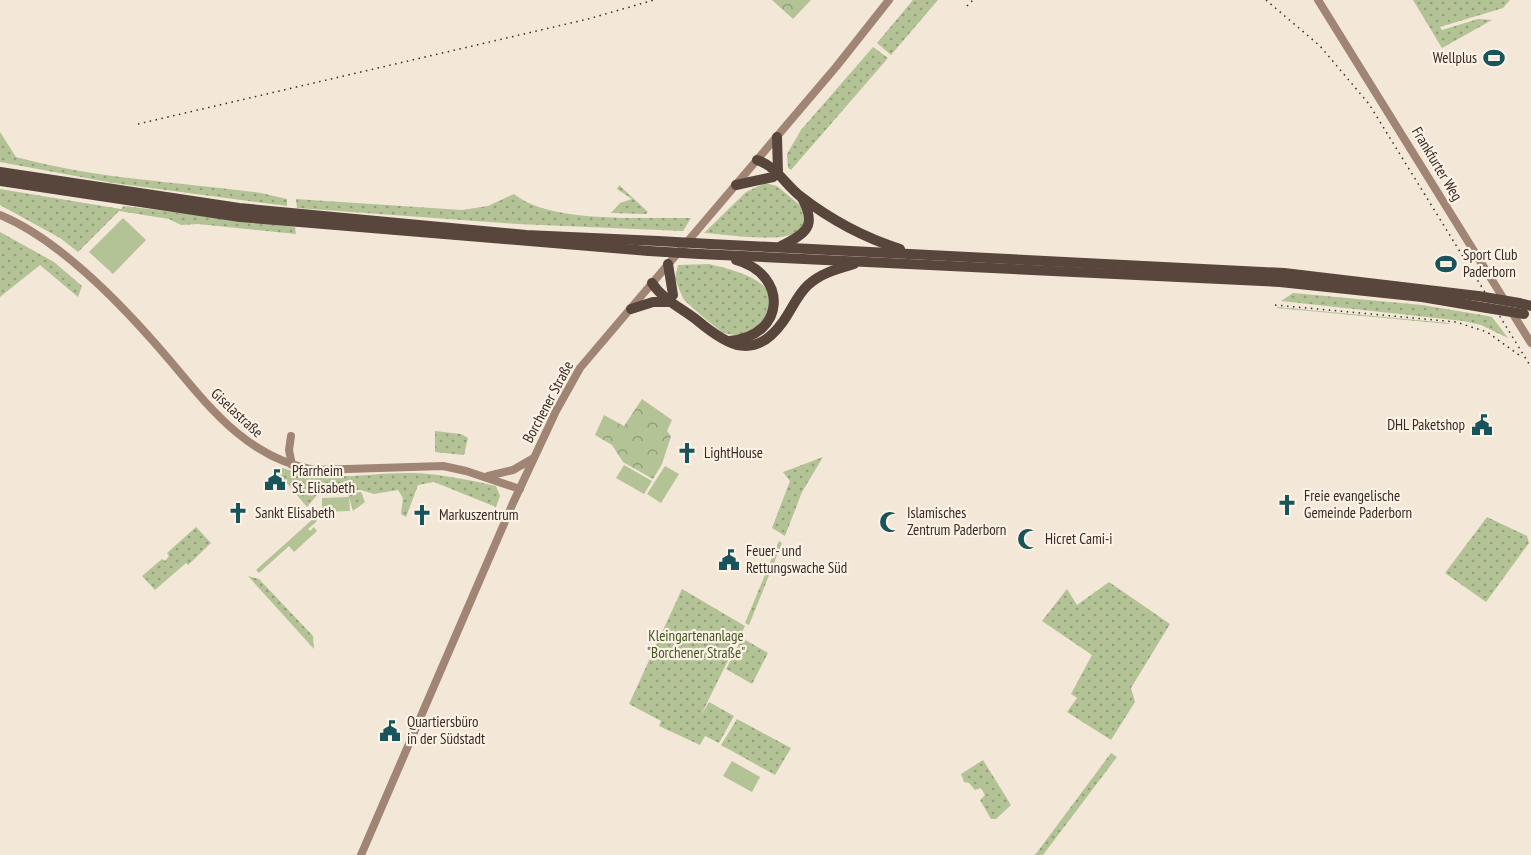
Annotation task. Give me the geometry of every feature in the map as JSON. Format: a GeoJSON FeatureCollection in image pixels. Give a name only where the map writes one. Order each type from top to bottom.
{"type":"FeatureCollection","features":[{"type":"Feature","properties":{"kind":"highway"},"geometry":{"type":"LineString","coordinates":[[777,137],[778,178]]}},
{"type":"Feature","properties":{"kind":"highway"},"geometry":{"type":"LineString","coordinates":[[758,160],[760,167],[842,226],[915,254]]}},
{"type":"Feature","properties":{"kind":"highway"},"geometry":{"type":"LineString","coordinates":[[0,172],[238,208],[526,235],[915,254],[1282,278],[1478,296],[1519,303],[1529,312]]}},
{"type":"Feature","properties":{"kind":"highway"},"geometry":{"type":"LineString","coordinates":[[736,185],[778,178]]}},
{"type":"Feature","properties":{"kind":"highway"},"geometry":{"type":"LineString","coordinates":[[0,181],[240,217],[649,251],[862,262],[1282,278]]}},
{"type":"Feature","properties":{"kind":"highway"},"geometry":{"type":"LineString","coordinates":[[780,247],[804,234],[808,228],[810,214],[802,197]]}},
{"type":"Feature","properties":{"kind":"highway"},"geometry":{"type":"LineString","coordinates":[[700,254],[748,264],[763,275],[772,293],[774,310],[767,326],[748,338],[728,341]]}},
{"type":"Feature","properties":{"kind":"highway"},"geometry":{"type":"LineString","coordinates":[[652,283],[714,334],[743,347],[763,342],[782,323],[808,285],[823,274],[862,262]]}},
{"type":"Feature","properties":{"kind":"highway"},"geometry":{"type":"LineString","coordinates":[[668,264],[671,299]]}},
{"type":"Feature","properties":{"kind":"highway"},"geometry":{"type":"LineString","coordinates":[[1295,279],[1487,308],[1529,312]]}},
{"type":"Feature","properties":{"kind":"highway"},"geometry":{"type":"LineString","coordinates":[[631,309],[671,299]]}},
{"type":"Feature","properties":{"kind":"main road","name":"Borchener Straße"},"geometry":{"type":"LineString","coordinates":[[361,855],[533,458],[580,368],[758,160],[889,0]]}},
{"type":"Feature","properties":{"kind":"main road","name":"Frankfurter Weg"},"geometry":{"type":"LineString","coordinates":[[1318,0],[1531,343]]}},
{"type":"Feature","properties":{"kind":"main road","name":"Giselastraße"},"geometry":{"type":"LineString","coordinates":[[0,215],[61,253],[103,289],[191,387],[242,439],[267,455],[292,465],[336,471],[415,465],[443,466],[487,477],[520,489]]}},
{"type":"Feature","properties":{"kind":"main road"},"geometry":{"type":"LineString","coordinates":[[291,436],[289,450],[292,465]]}},
{"type":"Feature","properties":{"kind":"main road"},"geometry":{"type":"LineString","coordinates":[[487,477],[513,470],[533,458]]}},
{"type":"Feature","properties":{"kind":"green space"},"geometry":{"type":"Polygon","coordinates":[[[772,0],[811,0],[793,19],[772,0]]]}},
{"type":"Feature","properties":{"kind":"green space"},"geometry":{"type":"Polygon","coordinates":[[[913,0],[938,0],[891,55],[877,43],[913,0]]]}},
{"type":"Feature","properties":{"kind":"green space"},"geometry":{"type":"Polygon","coordinates":[[[1413,0],[1510,0],[1503,8],[1440,27],[1442,30],[1478,19],[1492,20],[1442,48],[1413,0]]]}},
{"type":"Feature","properties":{"kind":"green space"},"geometry":{"type":"Polygon","coordinates":[[[873,47],[888,58],[791,170],[788,168],[787,154],[801,130],[873,47]]]}},
{"type":"Feature","properties":{"kind":"green space"},"geometry":{"type":"Polygon","coordinates":[[[0,132],[16,157],[107,175],[261,193],[287,199],[287,206],[113,183],[0,162],[0,132]]]}},
{"type":"Feature","properties":{"kind":"green space"},"geometry":{"type":"Polygon","coordinates":[[[765,183],[777,186],[801,206],[804,221],[801,229],[794,234],[770,238],[704,233],[746,192],[765,183]]]}},
{"type":"Feature","properties":{"kind":"green space"},"geometry":{"type":"Polygon","coordinates":[[[619,185],[648,212],[646,214],[611,213],[620,203],[632,199],[617,189],[619,185]]]}},
{"type":"Feature","properties":{"kind":"green space"},"geometry":{"type":"Polygon","coordinates":[[[0,189],[121,209],[124,206],[295,227],[296,234],[198,224],[181,225],[169,219],[119,211],[78,252],[60,238],[0,205],[0,189]]]}},
{"type":"Feature","properties":{"kind":"green space"},"geometry":{"type":"Polygon","coordinates":[[[514,194],[530,204],[573,215],[691,218],[683,231],[518,224],[297,208],[296,199],[462,210],[488,206],[514,194]]]}},
{"type":"Feature","properties":{"kind":"green space"},"geometry":{"type":"Polygon","coordinates":[[[123,218],[146,240],[113,274],[89,252],[123,218]]]}},
{"type":"Feature","properties":{"kind":"green space"},"geometry":{"type":"Polygon","coordinates":[[[0,232],[54,262],[82,286],[78,297],[40,265],[0,297],[0,232]]]}},
{"type":"Feature","properties":{"kind":"green space"},"geometry":{"type":"Polygon","coordinates":[[[709,264],[751,277],[767,290],[771,299],[769,310],[757,330],[739,336],[723,333],[684,300],[675,278],[678,265],[709,264]]]}},
{"type":"Feature","properties":{"kind":"green space"},"geometry":{"type":"Polygon","coordinates":[[[1293,293],[1422,305],[1488,316],[1492,317],[1508,338],[1481,325],[1463,321],[1281,301],[1293,293]]]}},
{"type":"Feature","properties":{"kind":"green space"},"geometry":{"type":"Polygon","coordinates":[[[1277,308],[1449,323],[1449,324],[1277,308]]]}},
{"type":"Feature","properties":{"kind":"green space"},"geometry":{"type":"Polygon","coordinates":[[[642,399],[672,420],[667,431],[671,436],[662,464],[653,479],[623,462],[612,445],[595,435],[604,415],[624,426],[642,399]]]}},
{"type":"Feature","properties":{"kind":"green space"},"geometry":{"type":"Polygon","coordinates":[[[435,431],[461,434],[468,438],[464,455],[435,452],[435,431]]]}},
{"type":"Feature","properties":{"kind":"green space"},"geometry":{"type":"Polygon","coordinates":[[[823,457],[802,492],[785,536],[772,528],[790,481],[783,472],[823,457]]]}},
{"type":"Feature","properties":{"kind":"green space"},"geometry":{"type":"Polygon","coordinates":[[[624,465],[652,481],[644,494],[616,478],[624,465]]]}},
{"type":"Feature","properties":{"kind":"green space"},"geometry":{"type":"Polygon","coordinates":[[[665,466],[679,474],[661,503],[647,494],[665,466]]]}},
{"type":"Feature","properties":{"kind":"green space"},"geometry":{"type":"Polygon","coordinates":[[[283,468],[299,473],[331,476],[397,473],[434,475],[496,486],[500,496],[496,507],[434,482],[418,485],[406,517],[401,514],[403,498],[398,490],[374,494],[361,490],[348,490],[348,493],[361,492],[365,502],[353,511],[348,494],[317,495],[307,507],[275,469],[283,468]]]}},
{"type":"Feature","properties":{"kind":"green space"},"geometry":{"type":"Polygon","coordinates":[[[349,497],[350,511],[322,512],[322,498],[349,497]]]}},
{"type":"Feature","properties":{"kind":"green space"},"geometry":{"type":"Polygon","coordinates":[[[1487,517],[1527,536],[1529,543],[1486,602],[1445,573],[1487,517]]]}},
{"type":"Feature","properties":{"kind":"green space"},"geometry":{"type":"Polygon","coordinates":[[[314,518],[317,521],[308,529],[310,531],[314,527],[317,531],[294,552],[289,546],[259,573],[256,570],[314,518]]]}},
{"type":"Feature","properties":{"kind":"green space"},"geometry":{"type":"Polygon","coordinates":[[[196,527],[211,543],[188,565],[186,563],[155,590],[142,576],[162,559],[165,561],[169,556],[167,553],[196,527]]]}},
{"type":"Feature","properties":{"kind":"green space"},"geometry":{"type":"Polygon","coordinates":[[[779,541],[782,543],[749,625],[745,623],[779,541]]]}},
{"type":"Feature","properties":{"kind":"green space"},"geometry":{"type":"Polygon","coordinates":[[[248,576],[259,579],[313,636],[314,649],[248,576]]]}},
{"type":"Feature","properties":{"kind":"green space"},"geometry":{"type":"Polygon","coordinates":[[[1109,582],[1170,624],[1131,688],[1135,702],[1111,740],[1067,712],[1077,698],[1071,694],[1092,655],[1042,621],[1067,589],[1077,605],[1109,582]]]}},
{"type":"Feature","properties":{"kind":"green space","name":"Kleingartenanlage \"Borchener Straße\""},"geometry":{"type":"Polygon","coordinates":[[[682,589],[745,626],[701,715],[709,702],[734,716],[719,743],[705,736],[700,745],[659,726],[661,721],[629,704],[682,589]]]}},
{"type":"Feature","properties":{"kind":"green space"},"geometry":{"type":"Polygon","coordinates":[[[742,638],[768,653],[752,684],[726,669],[742,638]]]}},
{"type":"Feature","properties":{"kind":"green space"},"geometry":{"type":"Polygon","coordinates":[[[737,719],[791,748],[775,775],[721,745],[737,719]]]}},
{"type":"Feature","properties":{"kind":"green space"},"geometry":{"type":"Polygon","coordinates":[[[1111,753],[1117,757],[1043,855],[1035,855],[1111,753]]]}},
{"type":"Feature","properties":{"kind":"green space"},"geometry":{"type":"Polygon","coordinates":[[[983,760],[1011,805],[996,819],[991,819],[980,800],[985,795],[981,788],[975,790],[969,783],[964,782],[961,774],[983,760]]]}},
{"type":"Feature","properties":{"kind":"green space"},"geometry":{"type":"Polygon","coordinates":[[[732,761],[760,777],[752,792],[723,776],[732,761]]]}},
{"type":"Feature","properties":{"kind":"railway"},"geometry":{"type":"LineString","coordinates":[[138,124],[588,19],[654,0]]}},
{"type":"Feature","properties":{"kind":"railway"},"geometry":{"type":"LineString","coordinates":[[967,6],[973,0]]}},
{"type":"Feature","properties":{"kind":"railway"},"geometry":{"type":"LineString","coordinates":[[1266,0],[1320,46],[1369,104],[1531,367]]}},
{"type":"Feature","properties":{"kind":"railway"},"geometry":{"type":"LineString","coordinates":[[1275,305],[1456,322],[1487,332],[1519,355]]}},
{"type":"Feature","properties":{"kind":"place","name":"Wellplus"},"geometry":{"type":"Point","coordinates":[1494,58]}},
{"type":"Feature","properties":{"kind":"place","name":"Sport Club Paderborn"},"geometry":{"type":"Point","coordinates":[1446,264]}},
{"type":"Feature","properties":{"kind":"place","name":"DHL Paketshop"},"geometry":{"type":"Point","coordinates":[1482,425]}},
{"type":"Feature","properties":{"kind":"place","name":"LightHouse"},"geometry":{"type":"Point","coordinates":[687,453]}},
{"type":"Feature","properties":{"kind":"place","name":"Pfarrheim St. Elisabeth"},"geometry":{"type":"Point","coordinates":[275,480]}},
{"type":"Feature","properties":{"kind":"place","name":"Freie evangelische Gemeinde Paderborn"},"geometry":{"type":"Point","coordinates":[1287,505]}},
{"type":"Feature","properties":{"kind":"place","name":"Sankt Elisabeth"},"geometry":{"type":"Point","coordinates":[238,513]}},
{"type":"Feature","properties":{"kind":"place","name":"Markuszentrum"},"geometry":{"type":"Point","coordinates":[422,515]}},
{"type":"Feature","properties":{"kind":"place","name":"Islamisches Zentrum Paderborn"},"geometry":{"type":"Point","coordinates":[890,522]}},
{"type":"Feature","properties":{"kind":"place","name":"Hicret Cami-i"},"geometry":{"type":"Point","coordinates":[1028,539]}},
{"type":"Feature","properties":{"kind":"place","name":"Feuer- und Rettungswache Süd"},"geometry":{"type":"Point","coordinates":[729,560]}},
{"type":"Feature","properties":{"kind":"place","name":"Quartiersbüro in der Südstadt"},"geometry":{"type":"Point","coordinates":[390,731]}}]}
